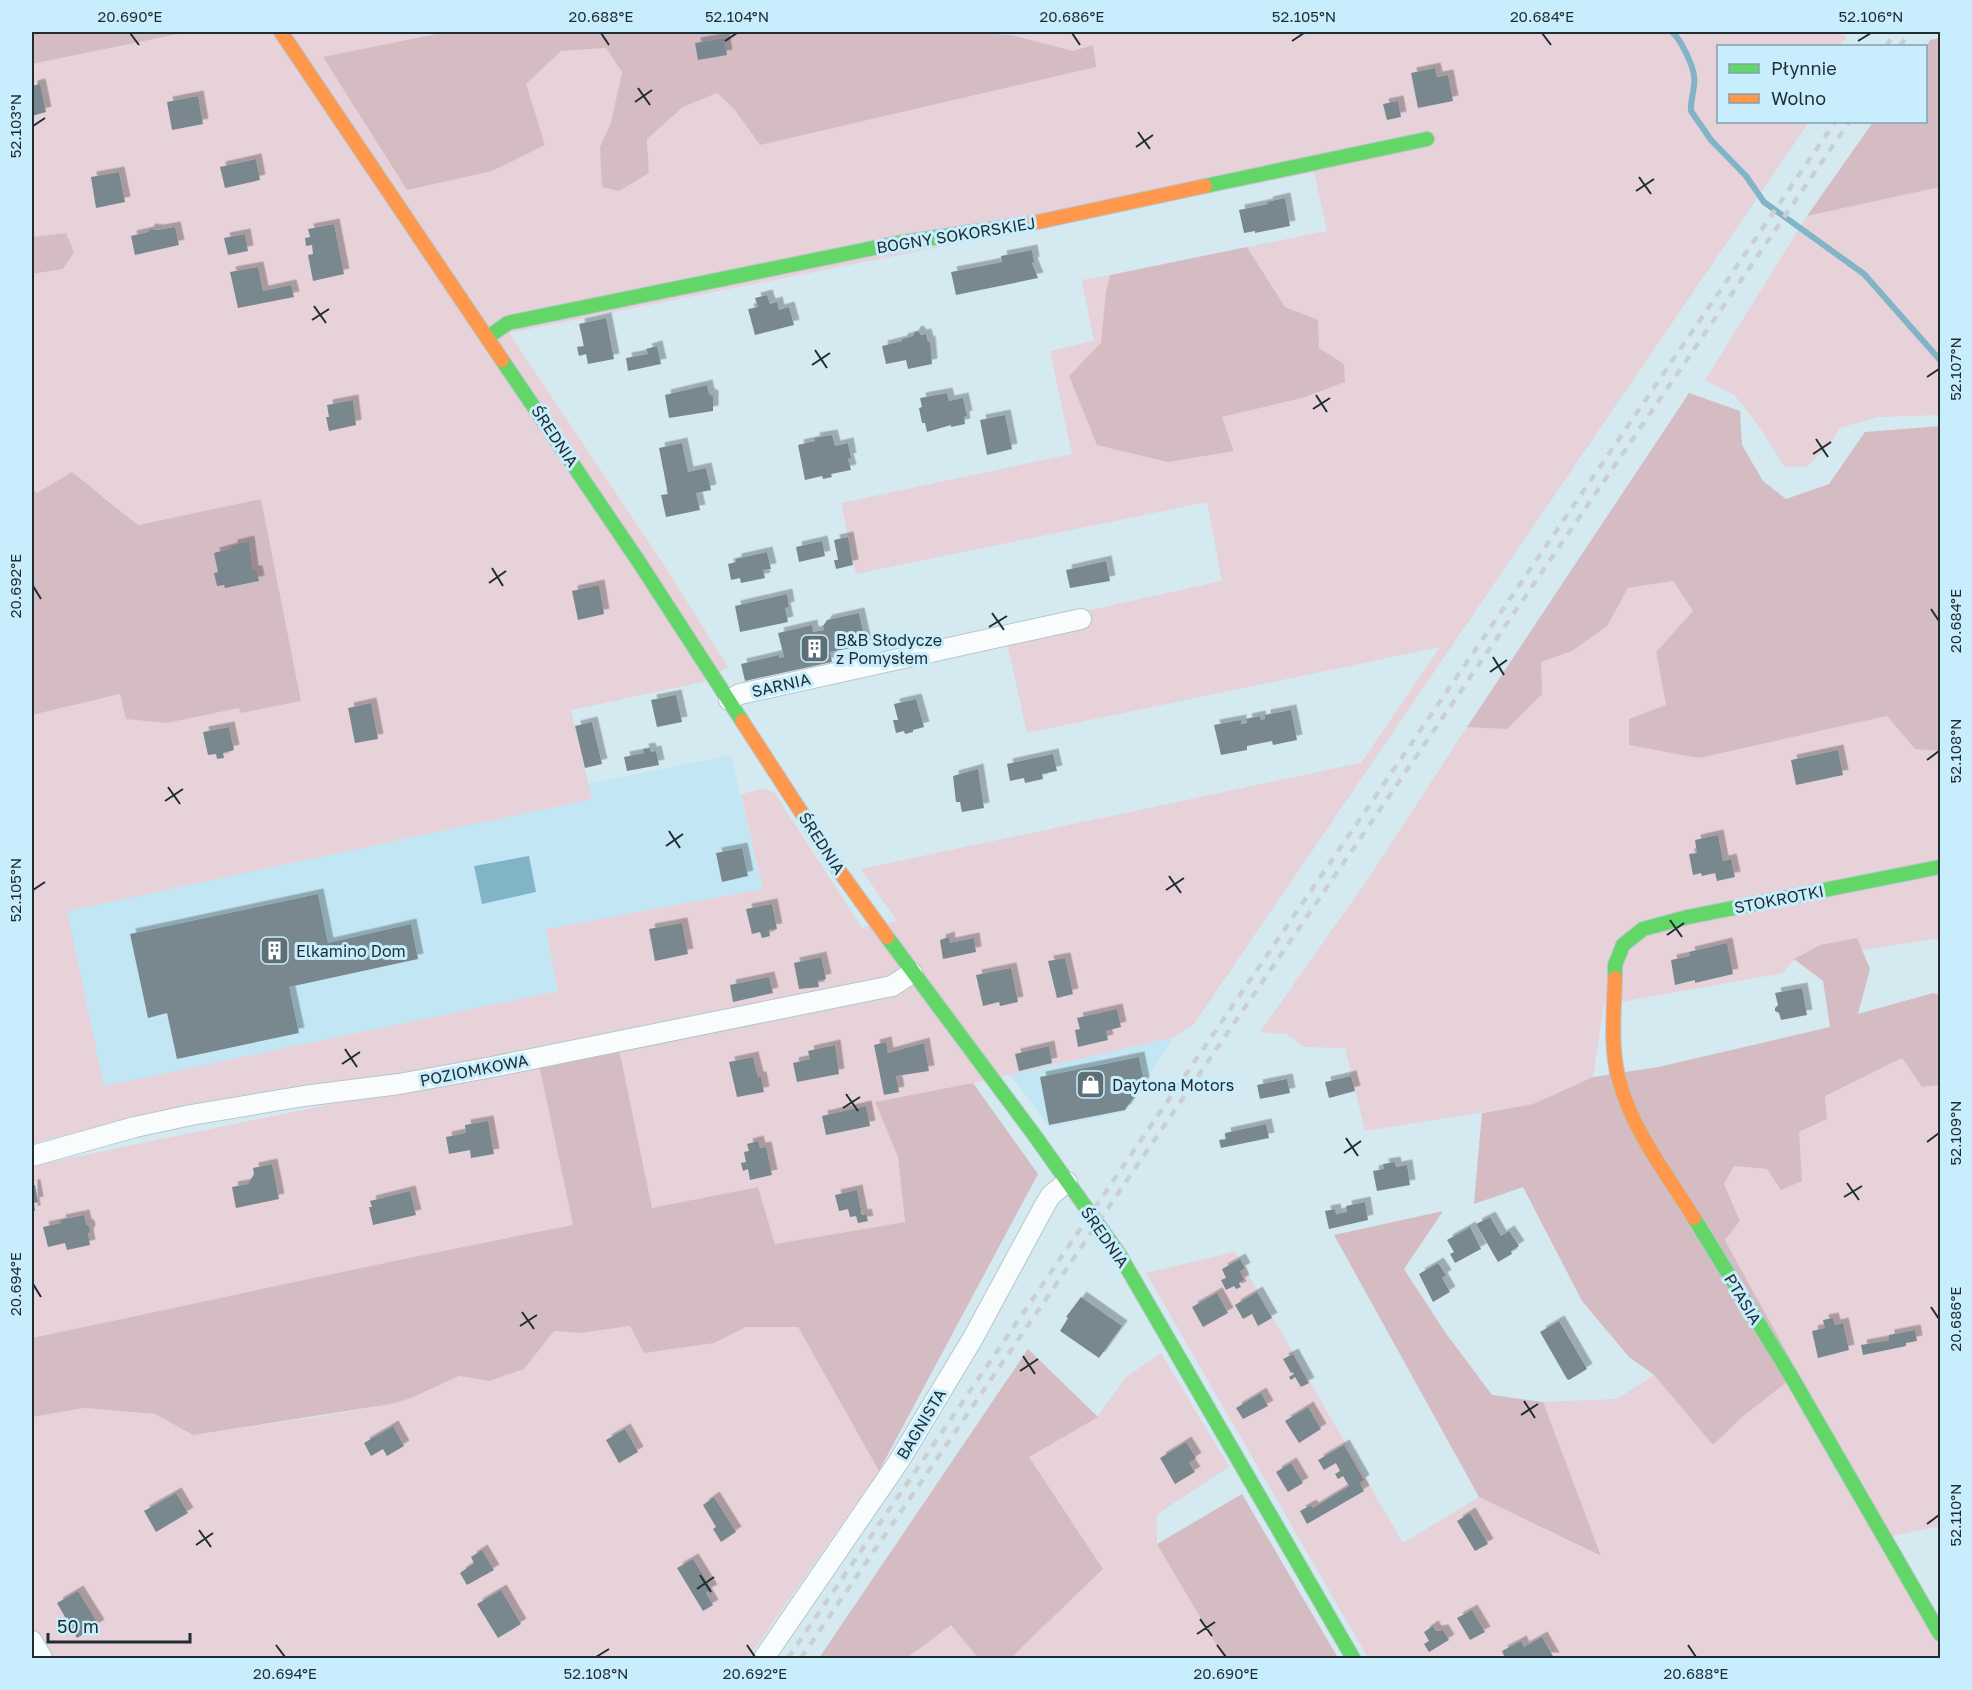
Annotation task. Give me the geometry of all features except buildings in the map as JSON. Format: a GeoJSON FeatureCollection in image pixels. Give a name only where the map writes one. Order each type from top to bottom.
{"type":"FeatureCollection","features":[{"type":"Feature","properties":{"kind":"street","name":"ŚREDNIA"},"geometry":{"type":"LineString","coordinates":[[281,32],[639,562],[840,872],[1119,1254],[1353,1659]]}},
{"type":"Feature","properties":{"kind":"street","name":"BOGNY SOKORSKIEJ"},"geometry":{"type":"LineString","coordinates":[[488,337],[508,323],[898,243],[1033,224],[1426,139]]}},
{"type":"Feature","properties":{"kind":"street","name":"SARNIA"},"geometry":{"type":"LineString","coordinates":[[729,700],[740,694],[1081,619]]}},
{"type":"Feature","properties":{"kind":"street","name":"STOKROTKI"},"geometry":{"type":"LineString","coordinates":[[1623,945],[1643,929],[1688,917],[1941,867]]}},
{"type":"Feature","properties":{"kind":"street","name":"PTASIA"},"geometry":{"type":"LineString","coordinates":[[1623,945],[1615,965],[1614,1026],[1618,1078],[1630,1114],[1791,1376],[1941,1634]]}},
{"type":"Feature","properties":{"kind":"street","name":"POZIOMKOWA"},"geometry":{"type":"LineString","coordinates":[[32,1156],[135,1126],[304,1096],[399,1084],[487,1068],[868,991],[892,986],[912,973]]}},
{"type":"Feature","properties":{"kind":"street","name":"BAGNISTA"},"geometry":{"type":"LineString","coordinates":[[764,1659],[899,1461],[973,1338],[1046,1203],[1051,1195],[1067,1182]]}},
{"type":"Feature","properties":{"kind":"street"},"geometry":{"type":"LineString","coordinates":[[32,1641],[42,1659]]}},
{"type":"Feature","properties":{"kind":"shaded area"},"geometry":{"type":"Polygon","coordinates":[[[32,32],[188,32],[32,64],[32,32]]]}},
{"type":"Feature","properties":{"kind":"shaded area"},"geometry":{"type":"Polygon","coordinates":[[[188,32],[446,32],[323,58],[526,84],[561,51],[606,48],[622,72],[611,122],[600,147],[649,173],[647,139],[683,107],[717,93],[734,109],[760,145],[1093,45],[1073,51],[1011,35],[969,32],[1841,32],[1846,38],[1840,45],[1717,45],[1717,123],[1808,123],[1194,1024],[1174,1037],[973,1083],[875,1102],[898,1157],[905,1222],[775,1244],[758,1187],[652,1209],[619,1049],[385,1079],[169,1112],[32,1144],[32,715],[121,694],[240,708],[241,713],[301,701],[261,499],[138,525],[103,496],[37,493],[32,489],[32,274],[63,269],[66,233],[32,237],[32,64],[188,32]],[[1314,172],[509,333],[664,565],[728,667],[703,682],[571,710],[592,799],[67,911],[104,1086],[558,991],[546,929],[763,889],[741,794],[763,789],[774,792],[862,928],[897,921],[861,869],[1361,763],[1440,647],[1027,733],[1004,629],[1222,581],[1207,502],[856,574],[841,503],[1072,454],[1050,351],[1094,341],[1082,280],[1110,275],[1106,291],[1102,344],[1069,376],[1234,450],[1222,417],[1302,398],[1344,364],[1319,348],[1317,321],[1285,307],[1247,247],[1327,231],[1314,172]]]}},
{"type":"Feature","properties":{"kind":"shaded area"},"geometry":{"type":"Polygon","coordinates":[[[446,32],[969,32],[1011,35],[1073,51],[1093,45],[1096,67],[760,145],[734,109],[717,93],[683,107],[647,139],[649,173],[619,191],[602,187],[600,147],[611,122],[622,72],[606,48],[561,51],[526,84],[545,145],[492,171],[407,190],[323,57],[446,32]]]}},
{"type":"Feature","properties":{"kind":"shaded area"},"geometry":{"type":"Polygon","coordinates":[[[1940,38],[1940,187],[1807,216],[1872,123],[1927,123],[1927,45],[1930,40],[1940,38]]]}},
{"type":"Feature","properties":{"kind":"shaded area"},"geometry":{"type":"Polygon","coordinates":[[[1940,187],[1940,415],[1878,417],[1839,428],[1830,445],[1806,467],[1784,466],[1754,419],[1734,395],[1705,380],[1807,216],[1940,187]]]}},
{"type":"Feature","properties":{"kind":"shaded area"},"geometry":{"type":"Polygon","coordinates":[[[66,233],[74,252],[63,269],[32,274],[32,237],[66,233]]]}},
{"type":"Feature","properties":{"kind":"shaded area"},"geometry":{"type":"Polygon","coordinates":[[[1247,247],[1285,307],[1318,320],[1319,348],[1344,364],[1345,382],[1302,398],[1222,417],[1234,451],[1168,462],[1097,445],[1069,376],[1101,343],[1106,291],[1110,275],[1247,247]]]}},
{"type":"Feature","properties":{"kind":"shaded area"},"geometry":{"type":"Polygon","coordinates":[[[1689,393],[1740,411],[1742,445],[1763,481],[1786,499],[1829,484],[1865,432],[1940,426],[1940,751],[1915,749],[1887,716],[1699,758],[1629,745],[1629,719],[1666,705],[1656,652],[1693,611],[1673,581],[1628,588],[1607,626],[1572,651],[1541,662],[1542,694],[1507,729],[1467,727],[1689,393]]]}},
{"type":"Feature","properties":{"kind":"shaded area"},"geometry":{"type":"Polygon","coordinates":[[[72,472],[138,525],[261,499],[301,701],[241,713],[239,708],[166,723],[126,719],[120,694],[32,715],[32,489],[37,493],[72,472]]]}},
{"type":"Feature","properties":{"kind":"shaded area"},"geometry":{"type":"Polygon","coordinates":[[[1673,581],[1693,611],[1656,652],[1666,705],[1629,719],[1699,758],[1887,716],[1915,749],[1940,751],[1940,938],[1862,950],[1857,939],[1835,943],[1807,952],[1783,973],[1604,1005],[1593,1077],[1533,1104],[1365,1131],[1345,1048],[1303,1047],[1286,1034],[1260,1032],[1368,879],[1467,727],[1507,728],[1541,662],[1572,651],[1606,626],[1628,588],[1673,581]]]}},
{"type":"Feature","properties":{"kind":"shaded area"},"geometry":{"type":"Polygon","coordinates":[[[731,755],[763,889],[546,929],[558,991],[104,1087],[66,911],[592,799],[588,784],[731,755]]]}},
{"type":"Feature","properties":{"kind":"shaded area"},"geometry":{"type":"Polygon","coordinates":[[[529,856],[536,892],[482,904],[474,866],[529,856]]]}},
{"type":"Feature","properties":{"kind":"shaded area"},"geometry":{"type":"Polygon","coordinates":[[[1857,938],[1870,969],[1858,1014],[1933,993],[1940,995],[1940,1085],[1922,1087],[1902,1058],[1825,1096],[1827,1119],[1799,1132],[1802,1181],[1781,1190],[1767,1169],[1734,1166],[1724,1184],[1740,1221],[1725,1240],[1798,1373],[1741,1418],[1713,1445],[1654,1375],[1629,1357],[1582,1301],[1523,1187],[1474,1204],[1482,1113],[1533,1104],[1593,1077],[1658,1067],[1830,1027],[1823,981],[1794,959],[1820,945],[1857,938]]]}},
{"type":"Feature","properties":{"kind":"shaded area"},"geometry":{"type":"Polygon","coordinates":[[[1174,1037],[1125,1112],[1050,1127],[1009,1073],[1174,1037]]]}},
{"type":"Feature","properties":{"kind":"shaded area"},"geometry":{"type":"Polygon","coordinates":[[[619,1049],[652,1208],[758,1187],[775,1244],[905,1222],[898,1157],[875,1102],[973,1083],[1038,1174],[879,1471],[798,1327],[746,1327],[714,1343],[644,1353],[630,1326],[580,1333],[554,1331],[524,1369],[489,1381],[459,1376],[411,1398],[391,1404],[193,1435],[155,1414],[85,1408],[32,1417],[32,1338],[573,1225],[539,1065],[619,1049]]]}},
{"type":"Feature","properties":{"kind":"shaded area"},"geometry":{"type":"Polygon","coordinates":[[[1902,1058],[1922,1087],[1940,1085],[1940,1526],[1893,1536],[1940,1648],[1940,1658],[1368,1658],[1146,1273],[1235,1252],[1403,1543],[1479,1497],[1600,1556],[1543,1402],[1617,1399],[1654,1375],[1713,1445],[1741,1418],[1759,1302],[1725,1240],[1740,1221],[1724,1184],[1734,1166],[1767,1169],[1799,1132],[1827,1119],[1825,1096],[1902,1058]]]}},
{"type":"Feature","properties":{"kind":"shaded area"},"geometry":{"type":"Polygon","coordinates":[[[539,1065],[573,1225],[32,1338],[32,1166],[399,1090],[539,1065]]]}},
{"type":"Feature","properties":{"kind":"shaded area"},"geometry":{"type":"Polygon","coordinates":[[[1443,1211],[1404,1269],[1445,1332],[1492,1395],[1543,1402],[1601,1556],[1479,1497],[1334,1235],[1443,1211]]]}},
{"type":"Feature","properties":{"kind":"shaded area"},"geometry":{"type":"Polygon","coordinates":[[[630,1326],[714,1343],[746,1327],[798,1327],[879,1471],[748,1658],[32,1658],[32,1417],[85,1408],[155,1414],[193,1435],[328,1415],[391,1404],[411,1398],[459,1376],[489,1381],[524,1369],[553,1331],[580,1333],[630,1326]]]}},
{"type":"Feature","properties":{"kind":"shaded area"},"geometry":{"type":"Polygon","coordinates":[[[1028,1349],[1098,1417],[1029,1457],[1103,1569],[1012,1658],[978,1658],[951,1625],[907,1658],[819,1658],[1028,1349]]]}},
{"type":"Feature","properties":{"kind":"shaded area"},"geometry":{"type":"Polygon","coordinates":[[[1161,1353],[1229,1467],[1157,1514],[1157,1544],[1225,1658],[1012,1658],[1103,1569],[1029,1457],[1097,1417],[1126,1377],[1161,1353]]]}},
{"type":"Feature","properties":{"kind":"shaded area"},"geometry":{"type":"Polygon","coordinates":[[[1242,1494],[1338,1658],[1224,1658],[1157,1544],[1242,1494]]]}},
{"type":"Feature","properties":{"kind":"shaded area"},"geometry":{"type":"Polygon","coordinates":[[[951,1624],[978,1658],[908,1658],[951,1624]]]}},
{"type":"Feature","properties":{"kind":"waterway"},"geometry":{"type":"LineString","coordinates":[[1672,32],[1682,46],[1693,71],[1691,111],[1711,140],[1746,176],[1764,202],[1864,274],[1940,360]]}},
{"type":"Feature","properties":{"kind":"railway"},"geometry":{"type":"LineString","coordinates":[[1887,45],[1896,32]]}},
{"type":"Feature","properties":{"kind":"railway"},"geometry":{"type":"LineString","coordinates":[[1901,45],[1910,32]]}},
{"type":"Feature","properties":{"kind":"railway"},"geometry":{"type":"LineString","coordinates":[[788,1658],[1834,123]]}},
{"type":"Feature","properties":{"kind":"railway"},"geometry":{"type":"LineString","coordinates":[[801,1658],[1848,123]]}},
{"type":"Feature","properties":{"kind":"traffic: fast"},"geometry":{"type":"LineString","coordinates":[[1205,186],[1427,139]]}},
{"type":"Feature","properties":{"kind":"traffic: fast"},"geometry":{"type":"LineString","coordinates":[[488,337],[508,323],[898,243],[985,230]]}},
{"type":"Feature","properties":{"kind":"traffic: fast"},"geometry":{"type":"LineString","coordinates":[[502,360],[639,562],[742,721]]}},
{"type":"Feature","properties":{"kind":"traffic: fast"},"geometry":{"type":"LineString","coordinates":[[1615,978],[1615,965],[1623,945],[1643,929],[1688,917],[1940,867]]}},
{"type":"Feature","properties":{"kind":"traffic: fast"},"geometry":{"type":"LineString","coordinates":[[887,937],[1035,1136],[1119,1254],[1353,1658]]}},
{"type":"Feature","properties":{"kind":"traffic: fast"},"geometry":{"type":"LineString","coordinates":[[1694,1218],[1791,1376],[1940,1634]]}},
{"type":"Feature","properties":{"kind":"traffic: slow"},"geometry":{"type":"LineString","coordinates":[[281,32],[502,360]]}},
{"type":"Feature","properties":{"kind":"traffic: slow"},"geometry":{"type":"LineString","coordinates":[[985,230],[1033,223],[1205,186]]}},
{"type":"Feature","properties":{"kind":"traffic: slow"},"geometry":{"type":"LineString","coordinates":[[742,721],[840,872],[887,937]]}},
{"type":"Feature","properties":{"kind":"traffic: slow"},"geometry":{"type":"LineString","coordinates":[[1615,978],[1614,1055],[1619,1080],[1641,1134],[1694,1218]]}},
{"type":"Feature","properties":{"kind":"place","name":"B&B Słodycze z Pomysłem"},"geometry":{"type":"Point","coordinates":[815,649]}},
{"type":"Feature","properties":{"kind":"place","name":"Elkamino Dom"},"geometry":{"type":"Point","coordinates":[275,951]}},
{"type":"Feature","properties":{"kind":"place","name":"Daytona Motors"},"geometry":{"type":"Point","coordinates":[1091,1085]}}]}
